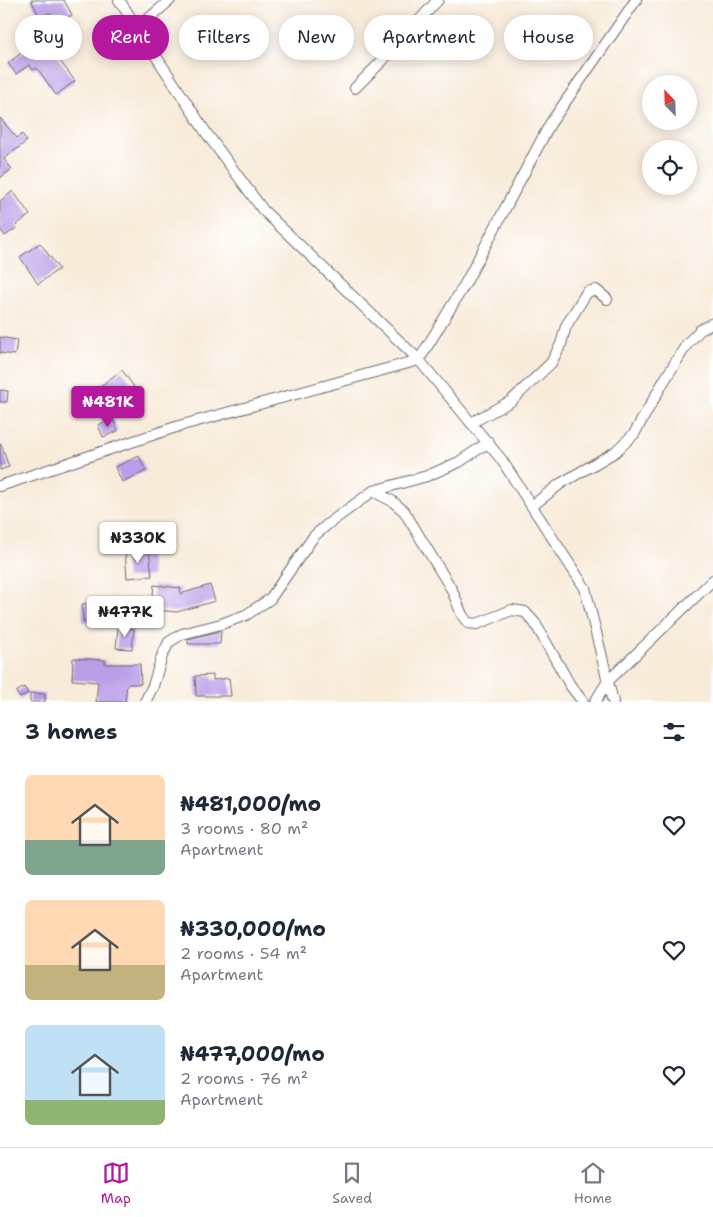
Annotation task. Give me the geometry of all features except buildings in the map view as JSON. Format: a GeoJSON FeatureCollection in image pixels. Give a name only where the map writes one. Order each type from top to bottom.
{"type":"FeatureCollection","features":[{"type":"Feature","properties":{"kind":"street"},"geometry":{"type":"LineString","coordinates":[[119,0],[129,15]]}},
{"type":"Feature","properties":{"kind":"street"},"geometry":{"type":"LineString","coordinates":[[153,15],[170,0]]}},
{"type":"Feature","properties":{"kind":"street"},"geometry":{"type":"LineString","coordinates":[[355,88],[382,62],[438,0]]}},
{"type":"Feature","properties":{"kind":"street"},"geometry":{"type":"LineString","coordinates":[[0,486],[179,426],[419,360],[465,284],[550,124],[636,0]]}},
{"type":"Feature","properties":{"kind":"street"},"geometry":{"type":"LineString","coordinates":[[159,60],[207,134],[263,210],[419,360],[489,442],[585,588],[613,702]]}},
{"type":"Feature","properties":{"kind":"street"},"geometry":{"type":"LineString","coordinates":[[472,423],[511,401],[551,363],[561,344],[566,326],[587,292],[596,290],[607,299]]}},
{"type":"Feature","properties":{"kind":"street"},"geometry":{"type":"LineString","coordinates":[[532,506],[560,484],[615,452],[634,434],[687,344],[700,330],[713,323]]}},
{"type":"Feature","properties":{"kind":"street"},"geometry":{"type":"LineString","coordinates":[[145,702],[169,642],[182,634],[221,624],[246,614],[270,599],[314,536],[373,491],[427,476],[459,462],[489,442]]}},
{"type":"Feature","properties":{"kind":"street"},"geometry":{"type":"LineString","coordinates":[[373,491],[392,500],[404,511],[452,590],[462,615],[468,623],[477,624],[512,610],[525,612],[535,623],[570,686],[583,702]]}},
{"type":"Feature","properties":{"kind":"street"},"geometry":{"type":"LineString","coordinates":[[595,702],[608,681],[713,580]]}}]}
